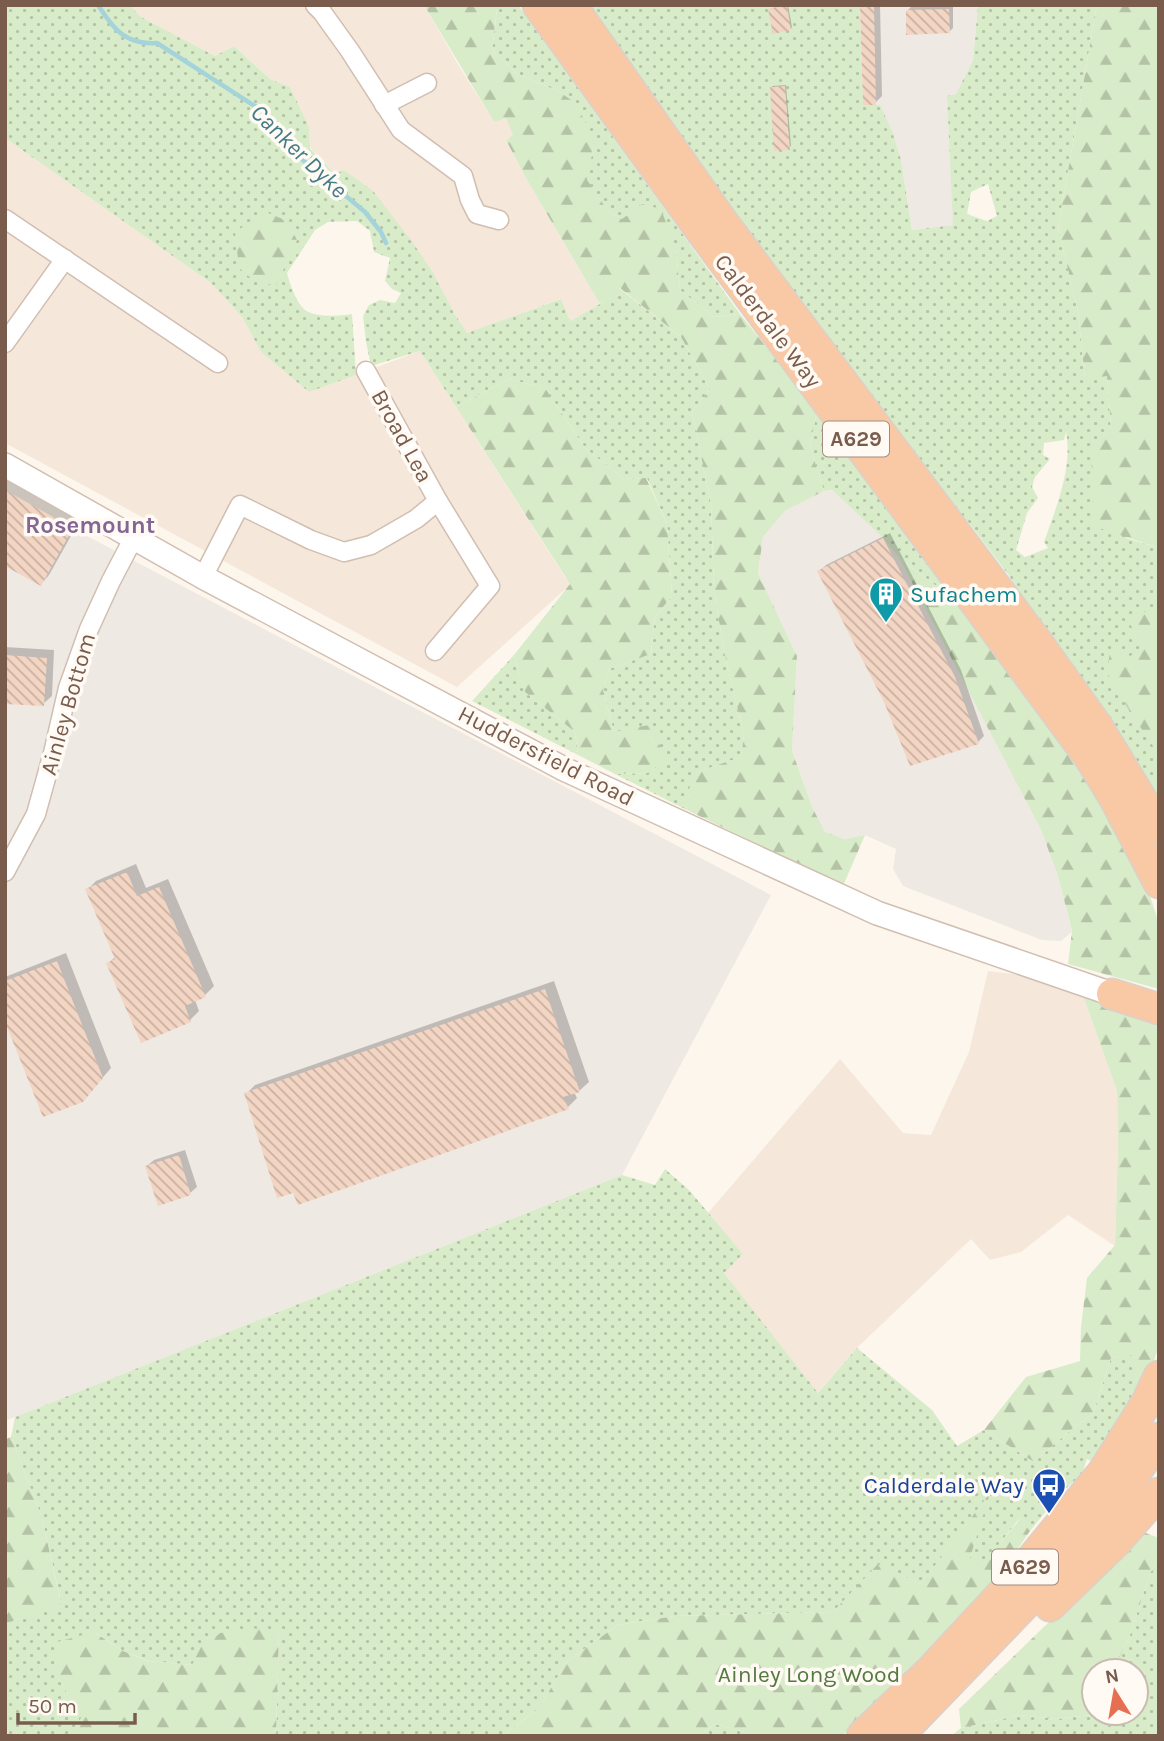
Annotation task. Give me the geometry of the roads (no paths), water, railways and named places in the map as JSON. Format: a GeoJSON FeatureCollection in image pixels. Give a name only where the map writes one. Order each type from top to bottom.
{"type":"FeatureCollection","features":[{"type":"Feature","properties":{"kind":"highway","name":"Calderdale Way"},"geometry":{"type":"LineString","coordinates":[[538,5],[1090,758],[1159,883]]}},
{"type":"Feature","properties":{"kind":"highway","name":"Calderdale Way"},"geometry":{"type":"LineString","coordinates":[[572,5],[722,221],[1040,646],[1097,726],[1159,828]]}},
{"type":"Feature","properties":{"kind":"highway"},"geometry":{"type":"LineString","coordinates":[[1112,993],[1159,1009]]}},
{"type":"Feature","properties":{"kind":"highway","name":"A629"},"geometry":{"type":"LineString","coordinates":[[862,1736],[930,1671],[1011,1584],[1103,1472],[1147,1402],[1159,1376]]}},
{"type":"Feature","properties":{"kind":"highway","name":"A629"},"geometry":{"type":"LineString","coordinates":[[900,1736],[1058,1570],[1118,1499],[1159,1438]]}},
{"type":"Feature","properties":{"kind":"highway"},"geometry":{"type":"LineString","coordinates":[[900,1736],[964,1685],[1045,1612],[1115,1542],[1159,1493]]}},
{"type":"Feature","properties":{"kind":"street"},"geometry":{"type":"LineString","coordinates":[[315,5],[401,130],[463,176],[470,200],[478,214],[499,220]]}},
{"type":"Feature","properties":{"kind":"street"},"geometry":{"type":"LineString","coordinates":[[384,105],[427,83]]}},
{"type":"Feature","properties":{"kind":"street"},"geometry":{"type":"LineString","coordinates":[[5,219],[218,363]]}},
{"type":"Feature","properties":{"kind":"street"},"geometry":{"type":"LineString","coordinates":[[5,344],[65,259]]}},
{"type":"Feature","properties":{"kind":"street","name":"Broad Lea"},"geometry":{"type":"LineString","coordinates":[[366,371],[438,501],[490,586],[435,651]]}},
{"type":"Feature","properties":{"kind":"street","name":"Huddersfield Road"},"geometry":{"type":"LineString","coordinates":[[5,465],[203,577],[564,769],[866,908],[1112,993]]}},
{"type":"Feature","properties":{"kind":"street","name":"Broad Lea"},"geometry":{"type":"LineString","coordinates":[[203,577],[240,505],[310,540],[344,552],[372,545],[416,519],[438,501]]}},
{"type":"Feature","properties":{"kind":"street","name":"Ainley Bottom"},"geometry":{"type":"LineString","coordinates":[[5,872],[36,814],[68,688],[89,629],[134,537]]}},
{"type":"Feature","properties":{"kind":"waterway","name":"Canker Dyke"},"geometry":{"type":"LineString","coordinates":[[98,5],[122,34],[137,41],[157,43],[264,112],[285,145],[365,212],[386,243]]}},
{"type":"Feature","properties":{"kind":"place","name":"Sufachem"},"geometry":{"type":"Point","coordinates":[886,624]}},
{"type":"Feature","properties":{"kind":"place","name":"Calderdale Way"},"geometry":{"type":"Point","coordinates":[1049,1515]}},
{"type":"Feature","properties":{"kind":"district","name":"Rosemount"},"geometry":{"type":"Point","coordinates":[90,525]}},
{"type":"Feature","properties":{"kind":"park label","name":"Ainley Long Wood"},"geometry":{"type":"Point","coordinates":[809,1674]}}]}
